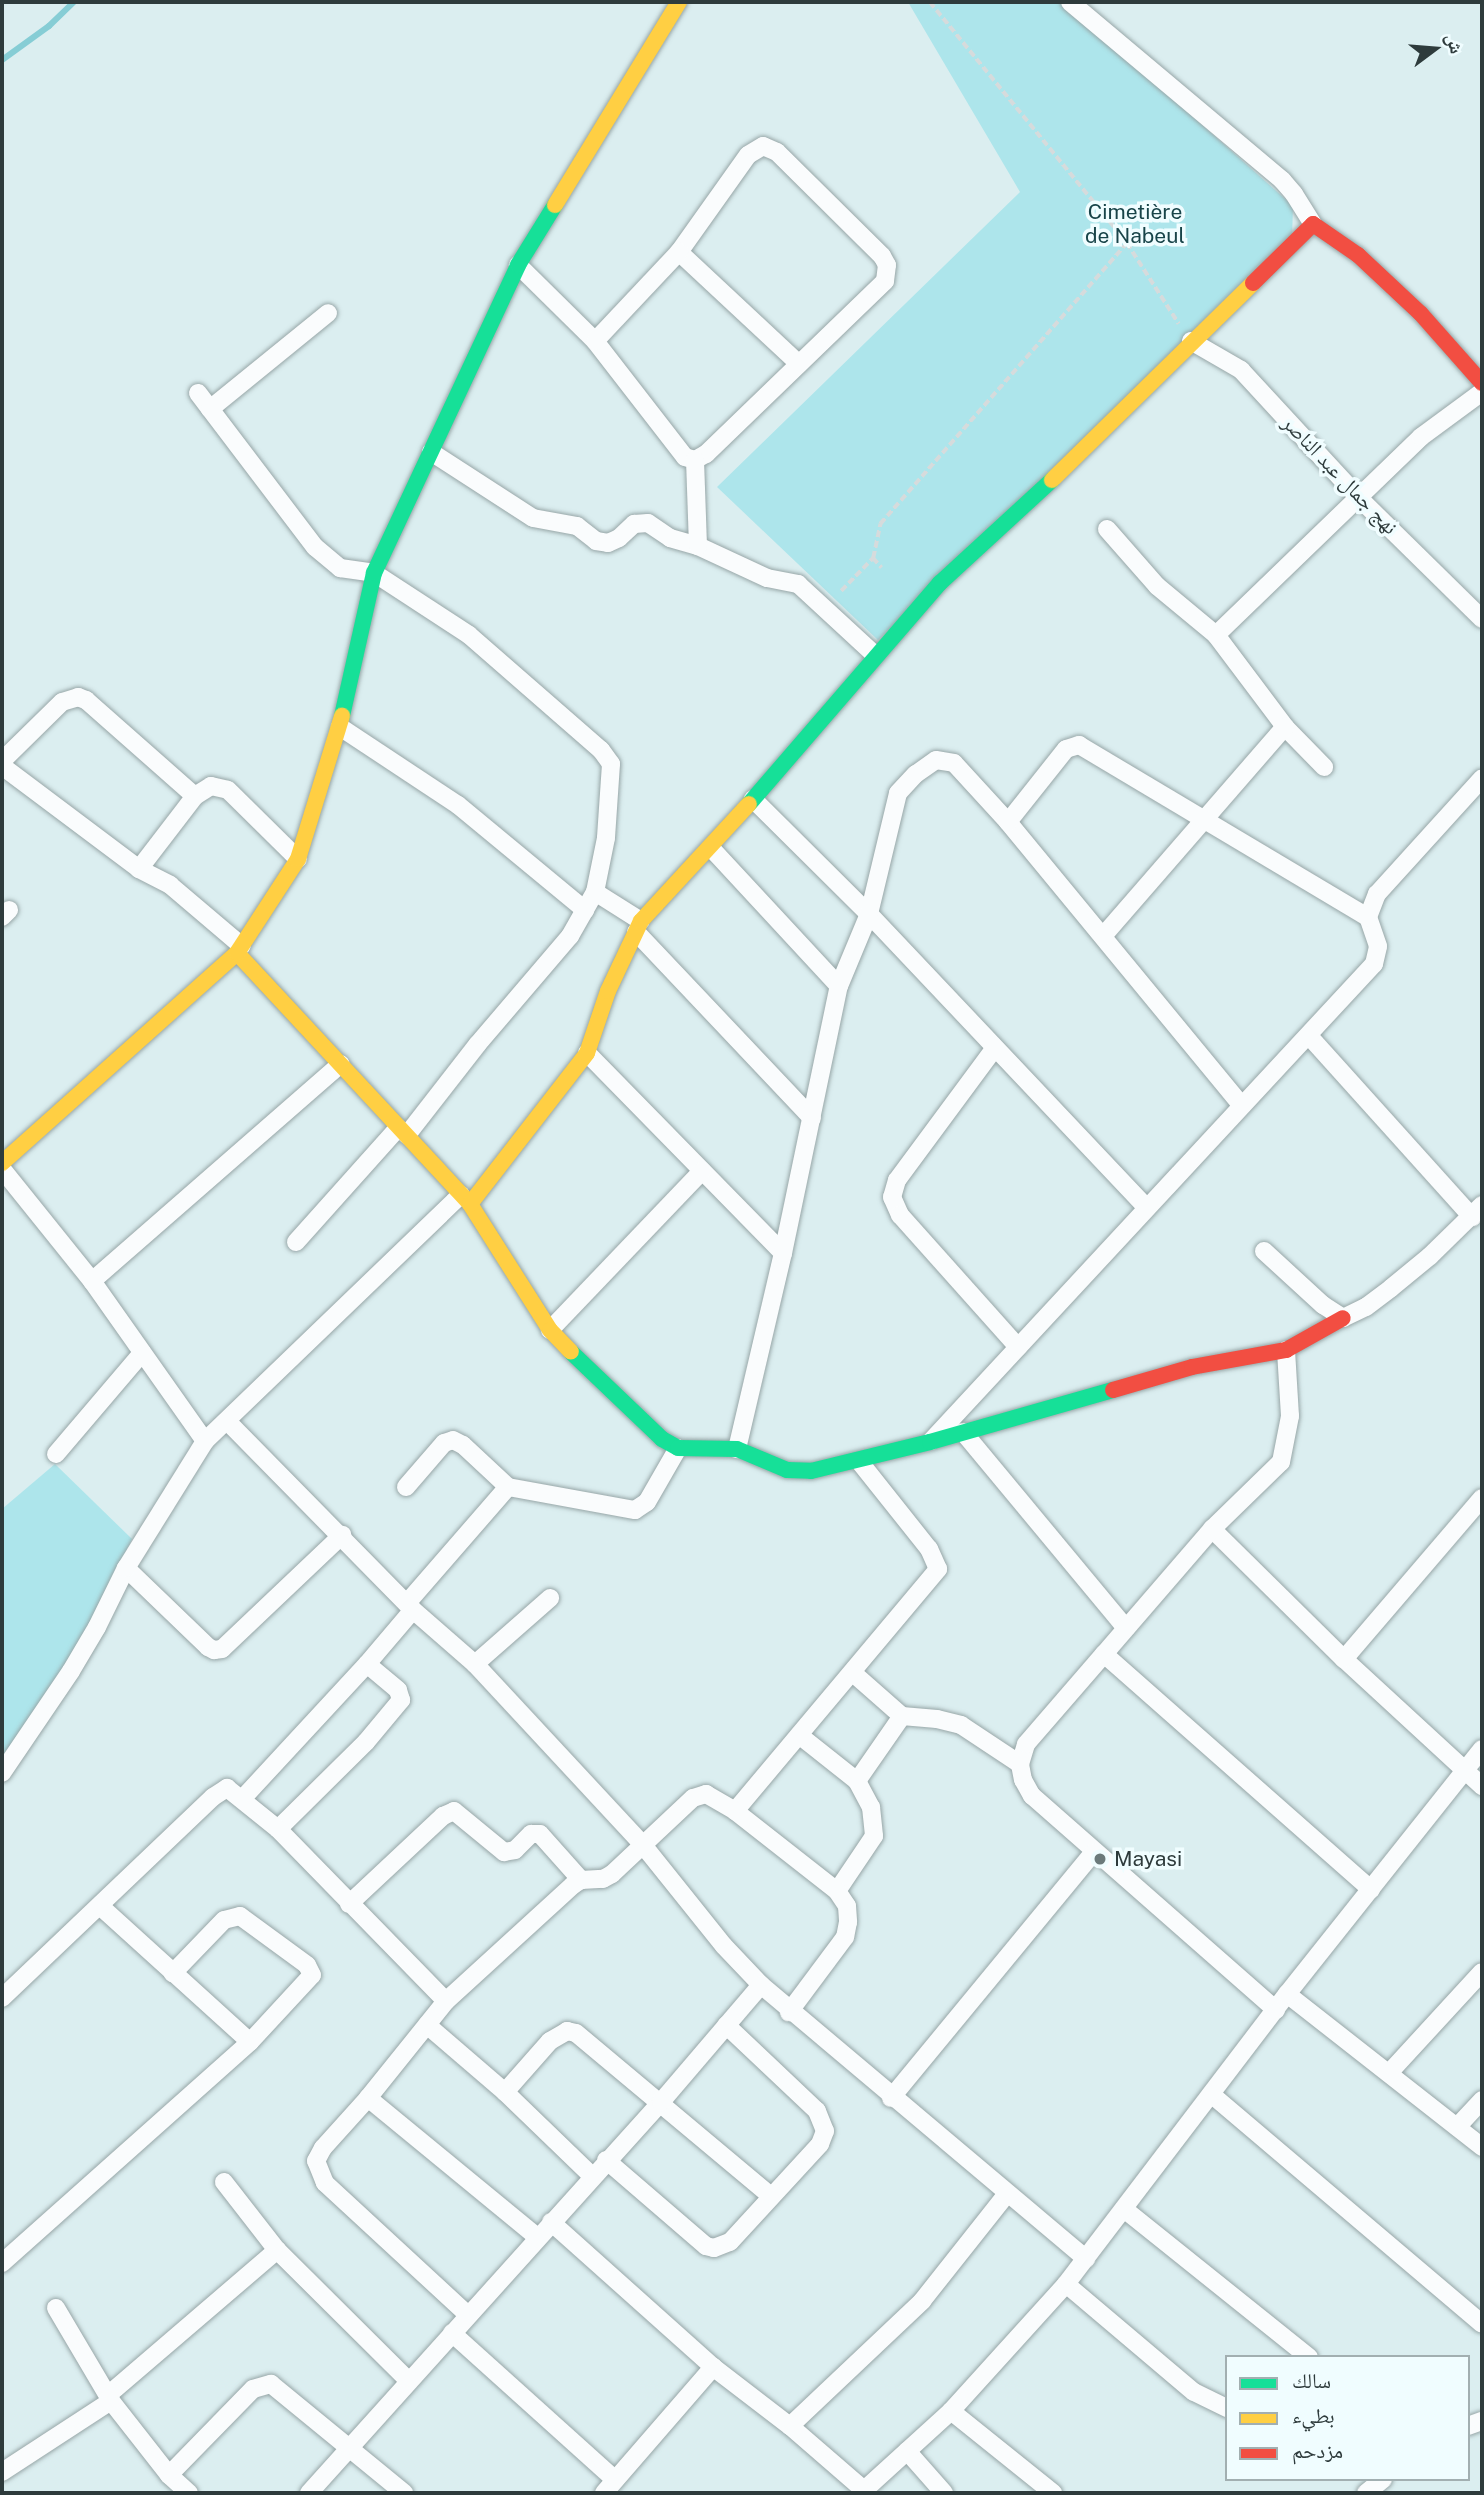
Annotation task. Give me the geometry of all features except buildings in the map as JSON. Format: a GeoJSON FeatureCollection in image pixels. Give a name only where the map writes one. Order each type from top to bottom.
{"type":"FeatureCollection","features":[{"type":"Feature","properties":{"kind":"street"},"geometry":{"type":"LineString","coordinates":[[2,1163],[239,950],[298,859],[340,727],[374,573],[518,265],[679,2]]}},
{"type":"Feature","properties":{"kind":"street"},"geometry":{"type":"LineString","coordinates":[[1070,2],[1282,180],[1313,224],[1358,255],[1421,314],[1482,383]]}},
{"type":"Feature","properties":{"kind":"street"},"geometry":{"type":"LineString","coordinates":[[518,265],[595,341],[685,457],[695,460],[706,454],[885,281],[887,265],[882,256],[777,152],[763,146],[754,150],[679,252],[595,341]]}},
{"type":"Feature","properties":{"kind":"street"},"geometry":{"type":"LineString","coordinates":[[2,1773],[71,1671],[97,1627],[126,1567],[205,1441],[466,1199],[587,1053],[608,991],[638,927],[711,848],[874,655],[940,583],[1018,512],[1313,224]]}},
{"type":"Feature","properties":{"kind":"street"},"geometry":{"type":"LineString","coordinates":[[679,252],[799,364]]}},
{"type":"Feature","properties":{"kind":"street"},"geometry":{"type":"LineString","coordinates":[[210,409],[328,313]]}},
{"type":"Feature","properties":{"kind":"street","name":"نهج جمال عبد الناصر"},"geometry":{"type":"LineString","coordinates":[[1191,341],[1241,370],[1360,499],[1482,619]]}},
{"type":"Feature","properties":{"kind":"street"},"geometry":{"type":"LineString","coordinates":[[1216,635],[1421,438],[1482,392]]}},
{"type":"Feature","properties":{"kind":"street"},"geometry":{"type":"LineString","coordinates":[[198,393],[315,547],[340,568],[374,573],[469,635],[607,758],[612,772],[595,892],[570,936],[402,1131],[296,1241]]}},
{"type":"Feature","properties":{"kind":"street"},"geometry":{"type":"LineString","coordinates":[[431,452],[533,518],[577,526],[596,541],[608,543],[619,538],[634,524],[648,523],[670,538],[698,546],[766,578],[798,584],[874,655]]}},
{"type":"Feature","properties":{"kind":"street"},"geometry":{"type":"LineString","coordinates":[[695,460],[698,546]]}},
{"type":"Feature","properties":{"kind":"street"},"geometry":{"type":"LineString","coordinates":[[1107,528],[1157,586],[1216,635],[1285,727],[1324,767]]}},
{"type":"Feature","properties":{"kind":"street"},"geometry":{"type":"LineString","coordinates":[[195,796],[86,700],[78,698],[62,702],[2,764],[139,869],[170,886],[239,950],[466,1199],[550,1330],[594,1377],[662,1439],[678,1448],[693,1451],[737,1449],[799,1472],[859,1461],[1192,1367],[1286,1350],[1366,1307],[1477,1211],[1309,1036]]}},
{"type":"Feature","properties":{"kind":"street"},"geometry":{"type":"LineString","coordinates":[[340,727],[458,805],[585,910]]}},
{"type":"Feature","properties":{"kind":"street"},"geometry":{"type":"LineString","coordinates":[[1103,936],[1285,727]]}},
{"type":"Feature","properties":{"kind":"street"},"geometry":{"type":"LineString","coordinates":[[930,1442],[1241,1105],[1309,1036],[1374,964],[1378,946],[1368,917],[1079,745],[1066,749],[1007,822]]}},
{"type":"Feature","properties":{"kind":"street"},"geometry":{"type":"LineString","coordinates":[[737,1449],[783,1254],[839,986],[869,914],[898,793],[916,774],[936,760],[954,763],[1007,822],[1241,1105]]}},
{"type":"Feature","properties":{"kind":"street"},"geometry":{"type":"LineString","coordinates":[[1368,917],[1385,882],[1482,778]]}},
{"type":"Feature","properties":{"kind":"street"},"geometry":{"type":"LineString","coordinates":[[139,869],[195,796],[211,786],[228,790],[298,859]]}},
{"type":"Feature","properties":{"kind":"street"},"geometry":{"type":"LineString","coordinates":[[753,799],[869,914],[1146,1207]]}},
{"type":"Feature","properties":{"kind":"street"},"geometry":{"type":"LineString","coordinates":[[711,848],[839,986]]}},
{"type":"Feature","properties":{"kind":"street"},"geometry":{"type":"LineString","coordinates":[[595,892],[638,927],[812,1118]]}},
{"type":"Feature","properties":{"kind":"street"},"geometry":{"type":"LineString","coordinates":[[994,1049],[897,1180],[892,1197],[900,1215],[1018,1347]]}},
{"type":"Feature","properties":{"kind":"street"},"geometry":{"type":"LineString","coordinates":[[587,1053],[783,1254]]}},
{"type":"Feature","properties":{"kind":"street"},"geometry":{"type":"LineString","coordinates":[[92,1281],[341,1064]]}},
{"type":"Feature","properties":{"kind":"street"},"geometry":{"type":"LineString","coordinates":[[2,1170],[92,1281],[205,1441]]}},
{"type":"Feature","properties":{"kind":"street"},"geometry":{"type":"LineString","coordinates":[[550,1330],[702,1171]]}},
{"type":"Feature","properties":{"kind":"street"},"geometry":{"type":"LineString","coordinates":[[1264,1251],[1323,1306],[1343,1318]]}},
{"type":"Feature","properties":{"kind":"street"},"geometry":{"type":"LineString","coordinates":[[1276,2010],[1093,1853],[1032,1796],[1023,1780],[1020,1764],[1026,1744],[1126,1628],[1212,1529],[1281,1462],[1290,1416],[1286,1350]]}},
{"type":"Feature","properties":{"kind":"street"},"geometry":{"type":"LineString","coordinates":[[56,1454],[142,1353]]}},
{"type":"Feature","properties":{"kind":"street"},"geometry":{"type":"LineString","coordinates":[[227,1422],[410,1606],[475,1664],[643,1845],[761,1985],[789,2012],[1006,2195],[1086,2259]]}},
{"type":"Feature","properties":{"kind":"street"},"geometry":{"type":"LineString","coordinates":[[963,1432],[1126,1628]]}},
{"type":"Feature","properties":{"kind":"street"},"geometry":{"type":"LineString","coordinates":[[406,1488],[444,1443],[453,1440],[463,1445],[508,1487],[635,1510],[647,1502],[678,1448]]}},
{"type":"Feature","properties":{"kind":"street"},"geometry":{"type":"LineString","coordinates":[[735,1811],[938,1569],[929,1549],[859,1461]]}},
{"type":"Feature","properties":{"kind":"street"},"geometry":{"type":"LineString","coordinates":[[243,1798],[367,1664],[410,1606],[508,1487]]}},
{"type":"Feature","properties":{"kind":"street"},"geometry":{"type":"LineString","coordinates":[[1344,1658],[1482,1498]]}},
{"type":"Feature","properties":{"kind":"street"},"geometry":{"type":"LineString","coordinates":[[1212,1529],[1344,1658],[1482,1786]]}},
{"type":"Feature","properties":{"kind":"street"},"geometry":{"type":"LineString","coordinates":[[126,1567],[214,1650],[222,1649],[342,1535]]}},
{"type":"Feature","properties":{"kind":"street"},"geometry":{"type":"LineString","coordinates":[[475,1664],[551,1598]]}},
{"type":"Feature","properties":{"kind":"street"},"geometry":{"type":"LineString","coordinates":[[1104,1654],[1371,1889]]}},
{"type":"Feature","properties":{"kind":"street"},"geometry":{"type":"LineString","coordinates":[[278,1829],[366,1742],[401,1700],[398,1690],[367,1664]]}},
{"type":"Feature","properties":{"kind":"street"},"geometry":{"type":"LineString","coordinates":[[853,1673],[902,1716],[937,1719],[961,1725],[1020,1764]]}},
{"type":"Feature","properties":{"kind":"street"},"geometry":{"type":"LineString","coordinates":[[857,1782],[902,1716]]}},
{"type":"Feature","properties":{"kind":"street"},"geometry":{"type":"LineString","coordinates":[[799,1735],[857,1782],[871,1807],[874,1836],[837,1891]]}},
{"type":"Feature","properties":{"kind":"street"},"geometry":{"type":"LineString","coordinates":[[551,2222],[713,2367],[790,2426],[863,2492],[951,2411],[1066,2284],[1287,1994],[1482,1749]]}},
{"type":"Feature","properties":{"kind":"street"},"geometry":{"type":"LineString","coordinates":[[2,1998],[220,1791],[227,1788],[243,1798],[278,1829],[446,2001]]}},
{"type":"Feature","properties":{"kind":"street"},"geometry":{"type":"LineString","coordinates":[[468,2315],[325,2183],[316,2161],[323,2148],[368,2098],[446,2001],[581,1880],[603,1879],[699,1794],[711,1795],[735,1811],[837,1891],[846,1906],[848,1922],[845,1937],[789,2012]]}},
{"type":"Feature","properties":{"kind":"street"},"geometry":{"type":"LineString","coordinates":[[349,1904],[443,1816],[454,1811],[504,1852],[515,1850],[531,1834],[540,1834],[581,1880]]}},
{"type":"Feature","properties":{"kind":"street"},"geometry":{"type":"LineString","coordinates":[[891,2098],[1093,1853]]}},
{"type":"Feature","properties":{"kind":"street"},"geometry":{"type":"LineString","coordinates":[[100,1906],[250,2042]]}},
{"type":"Feature","properties":{"kind":"street"},"geometry":{"type":"LineString","coordinates":[[2,2263],[250,2042],[310,1980],[311,1970],[240,1916],[231,1916],[173,1973]]}},
{"type":"Feature","properties":{"kind":"street"},"geometry":{"type":"LineString","coordinates":[[1389,2073],[1482,1972]]}},
{"type":"Feature","properties":{"kind":"street"},"geometry":{"type":"LineString","coordinates":[[309,2493],[661,2102],[761,1985]]}},
{"type":"Feature","properties":{"kind":"street"},"geometry":{"type":"LineString","coordinates":[[1287,1994],[1482,2147]]}},
{"type":"Feature","properties":{"kind":"street"},"geometry":{"type":"LineString","coordinates":[[427,2025],[505,2092],[592,2176]]}},
{"type":"Feature","properties":{"kind":"street"},"geometry":{"type":"LineString","coordinates":[[606,2161],[706,2246],[721,2247],[730,2242],[820,2144],[825,2131],[823,2120],[726,2025]]}},
{"type":"Feature","properties":{"kind":"street"},"geometry":{"type":"LineString","coordinates":[[505,2092],[550,2041],[567,2031],[576,2033],[771,2195]]}},
{"type":"Feature","properties":{"kind":"street"},"geometry":{"type":"LineString","coordinates":[[1212,2094],[1482,2324]]}},
{"type":"Feature","properties":{"kind":"street"},"geometry":{"type":"LineString","coordinates":[[368,2098],[537,2238]]}},
{"type":"Feature","properties":{"kind":"street"},"geometry":{"type":"LineString","coordinates":[[1457,2127],[1482,2100]]}},
{"type":"Feature","properties":{"kind":"street"},"geometry":{"type":"LineString","coordinates":[[224,2182],[277,2250],[410,2381]]}},
{"type":"Feature","properties":{"kind":"street"},"geometry":{"type":"LineString","coordinates":[[790,2426],[922,2301],[1006,2195]]}},
{"type":"Feature","properties":{"kind":"street"},"geometry":{"type":"LineString","coordinates":[[1124,2209],[1306,2355]]}},
{"type":"Feature","properties":{"kind":"street"},"geometry":{"type":"LineString","coordinates":[[2,2472],[109,2398],[277,2250]]}},
{"type":"Feature","properties":{"kind":"street"},"geometry":{"type":"LineString","coordinates":[[1066,2284],[1194,2392],[1225,2408]]}},
{"type":"Feature","properties":{"kind":"street"},"geometry":{"type":"LineString","coordinates":[[55,2308],[109,2398],[169,2475],[189,2493]]}},
{"type":"Feature","properties":{"kind":"street"},"geometry":{"type":"LineString","coordinates":[[452,2333],[609,2487],[713,2367]]}},
{"type":"Feature","properties":{"kind":"street"},"geometry":{"type":"LineString","coordinates":[[169,2475],[253,2389],[271,2384],[279,2387],[404,2493]]}},
{"type":"Feature","properties":{"kind":"street"},"geometry":{"type":"LineString","coordinates":[[951,2411],[1053,2493]]}},
{"type":"Feature","properties":{"kind":"street"},"geometry":{"type":"LineString","coordinates":[[907,2451],[944,2493]]}},
{"type":"Feature","properties":{"kind":"street"},"geometry":{"type":"LineString","coordinates":[[1366,2493],[1386,2485]]}},
{"type":"Feature","properties":{"kind":"path"},"geometry":{"type":"LineString","coordinates":[[930,2],[1127,243],[1191,341]]}},
{"type":"Feature","properties":{"kind":"path"},"geometry":{"type":"LineString","coordinates":[[841,591],[873,558],[880,524],[1127,243]]}},
{"type":"Feature","properties":{"kind":"path"},"geometry":{"type":"LineString","coordinates":[[873,558],[882,568]]}},
{"type":"Feature","properties":{"kind":"green space","name":"Cimetière de Nabeul"},"geometry":{"type":"Polygon","coordinates":[[[908,2],[1064,2],[1293,206],[1292,238],[878,640],[717,487],[1020,192],[908,2]]]}},
{"type":"Feature","properties":{"kind":"green space"},"geometry":{"type":"Polygon","coordinates":[[[55,1464],[132,1539],[79,1652],[2,1761],[2,1509],[55,1464]]]}},
{"type":"Feature","properties":{"kind":"waterway"},"geometry":{"type":"LineString","coordinates":[[2,60],[49,26],[74,2]]}},
{"type":"Feature","properties":{"kind":"traffic: fast"},"geometry":{"type":"LineString","coordinates":[[342,716],[374,573],[518,265],[555,205]]}},
{"type":"Feature","properties":{"kind":"traffic: fast"},"geometry":{"type":"LineString","coordinates":[[749,804],[940,583],[1052,480]]}},
{"type":"Feature","properties":{"kind":"traffic: fast"},"geometry":{"type":"LineString","coordinates":[[571,1352],[662,1439],[678,1448],[737,1449],[787,1470],[811,1471],[930,1442],[1113,1390]]}},
{"type":"Feature","properties":{"kind":"traffic: slow"},"geometry":{"type":"LineString","coordinates":[[555,205],[679,2]]}},
{"type":"Feature","properties":{"kind":"traffic: slow"},"geometry":{"type":"LineString","coordinates":[[1052,480],[1253,283]]}},
{"type":"Feature","properties":{"kind":"traffic: slow"},"geometry":{"type":"LineString","coordinates":[[2,1163],[237,953],[298,859],[342,716]]}},
{"type":"Feature","properties":{"kind":"traffic: slow"},"geometry":{"type":"LineString","coordinates":[[470,1204],[587,1053],[608,991],[641,921],[749,804]]}},
{"type":"Feature","properties":{"kind":"traffic: slow"},"geometry":{"type":"LineString","coordinates":[[237,953],[470,1204],[550,1330],[571,1352]]}},
{"type":"Feature","properties":{"kind":"traffic: jam"},"geometry":{"type":"LineString","coordinates":[[1253,283],[1313,224],[1358,255],[1421,314],[1482,383]]}},
{"type":"Feature","properties":{"kind":"traffic: jam"},"geometry":{"type":"LineString","coordinates":[[1113,1390],[1192,1367],[1286,1350],[1343,1318]]}},
{"type":"Feature","properties":{"kind":"place","name":"Mayasi"},"geometry":{"type":"Point","coordinates":[1100,1859]}}]}
